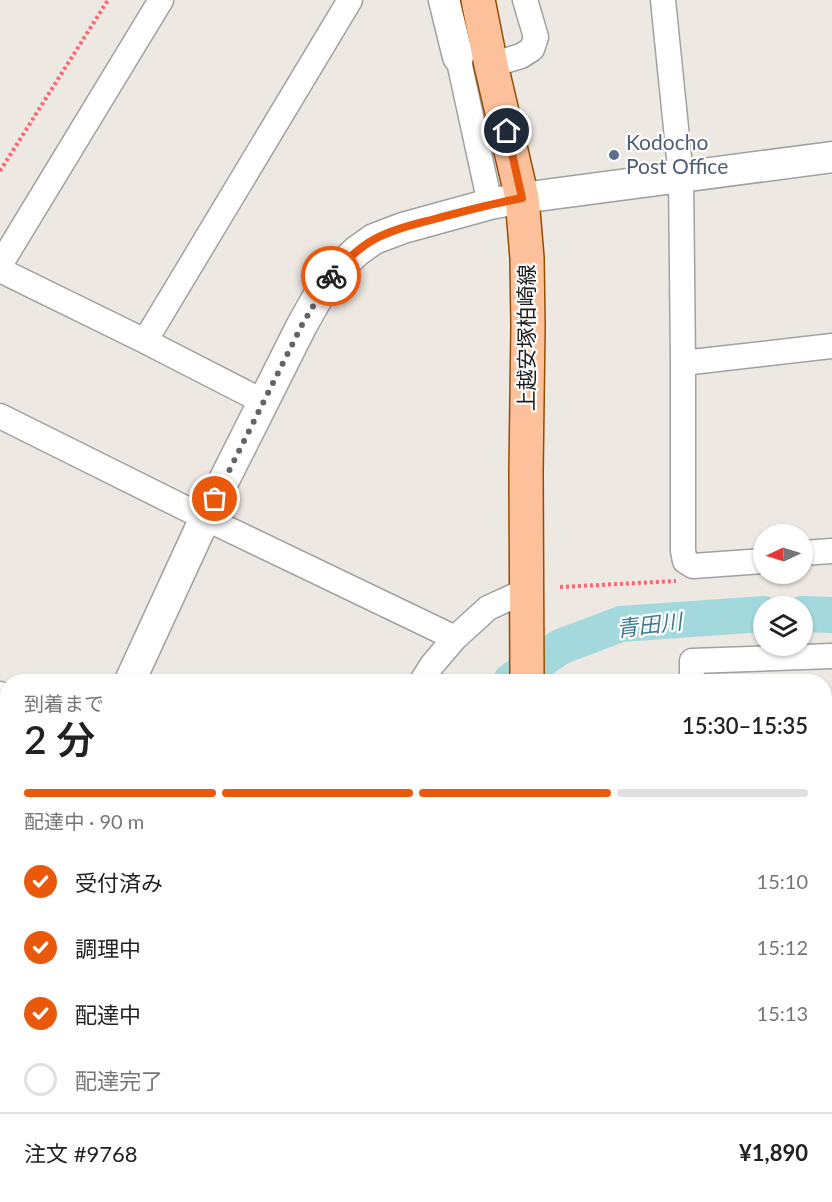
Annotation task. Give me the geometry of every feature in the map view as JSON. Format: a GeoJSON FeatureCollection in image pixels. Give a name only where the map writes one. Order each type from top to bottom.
{"type":"FeatureCollection","features":[{"type":"Feature","properties":{"kind":"main road","name":"上越安塚柏崎線"},"geometry":{"type":"LineString","coordinates":[[478,0],[522,198],[527,258],[525,472],[527,674]]}},
{"type":"Feature","properties":{"kind":"street"},"geometry":{"type":"LineString","coordinates":[[0,265],[161,0]]}},
{"type":"Feature","properties":{"kind":"street"},"geometry":{"type":"LineString","coordinates":[[145,341],[350,0]]}},
{"type":"Feature","properties":{"kind":"street"},"geometry":{"type":"LineString","coordinates":[[444,0],[490,204]]}},
{"type":"Feature","properties":{"kind":"street"},"geometry":{"type":"LineString","coordinates":[[491,65],[521,56],[532,49],[536,37],[525,0]]}},
{"type":"Feature","properties":{"kind":"street"},"geometry":{"type":"LineString","coordinates":[[668,1],[681,177],[684,363],[683,551],[685,561],[693,566],[753,562]]}},
{"type":"Feature","properties":{"kind":"street"},"geometry":{"type":"LineString","coordinates":[[133,674],[205,518],[302,325],[328,279],[357,251],[374,239],[403,228],[490,204],[832,158]]}},
{"type":"Feature","properties":{"kind":"street"},"geometry":{"type":"LineString","coordinates":[[0,270],[264,402]]}},
{"type":"Feature","properties":{"kind":"street"},"geometry":{"type":"LineString","coordinates":[[684,363],[832,346]]}},
{"type":"Feature","properties":{"kind":"street"},"geometry":{"type":"LineString","coordinates":[[0,416],[455,638]]}},
{"type":"Feature","properties":{"kind":"street"},"geometry":{"type":"LineString","coordinates":[[813,552],[832,551]]}},
{"type":"Feature","properties":{"kind":"street"},"geometry":{"type":"LineString","coordinates":[[426,674],[455,638],[488,608],[527,590]]}},
{"type":"Feature","properties":{"kind":"street"},"geometry":{"type":"LineString","coordinates":[[692,674],[692,661],[832,656]]}},
{"type":"Feature","properties":{"kind":"path"},"geometry":{"type":"LineString","coordinates":[[0,171],[108,0]]}},
{"type":"Feature","properties":{"kind":"path"},"geometry":{"type":"LineString","coordinates":[[560,587],[683,580],[693,566]]}},
{"type":"Feature","properties":{"kind":"waterway","name":"青田川"},"geometry":{"type":"LineString","coordinates":[[813,614],[832,615]]}},
{"type":"Feature","properties":{"kind":"waterway","name":"青田川"},"geometry":{"type":"LineString","coordinates":[[521,674],[560,647],[621,624],[753,615]]}},
{"type":"Feature","properties":{"kind":"way so far"},"geometry":{"type":"LineString","coordinates":[[215,499],[302,325],[331,276]]}},
{"type":"Feature","properties":{"kind":"place","name":"Kodocho Post Office"},"geometry":{"type":"Point","coordinates":[614,155]}},
{"type":"Feature","properties":{"kind":"route"},"geometry":{"type":"LineString","coordinates":[[331,276],[357,251],[374,239],[403,228],[490,204],[522,198],[507,131]]}}]}
